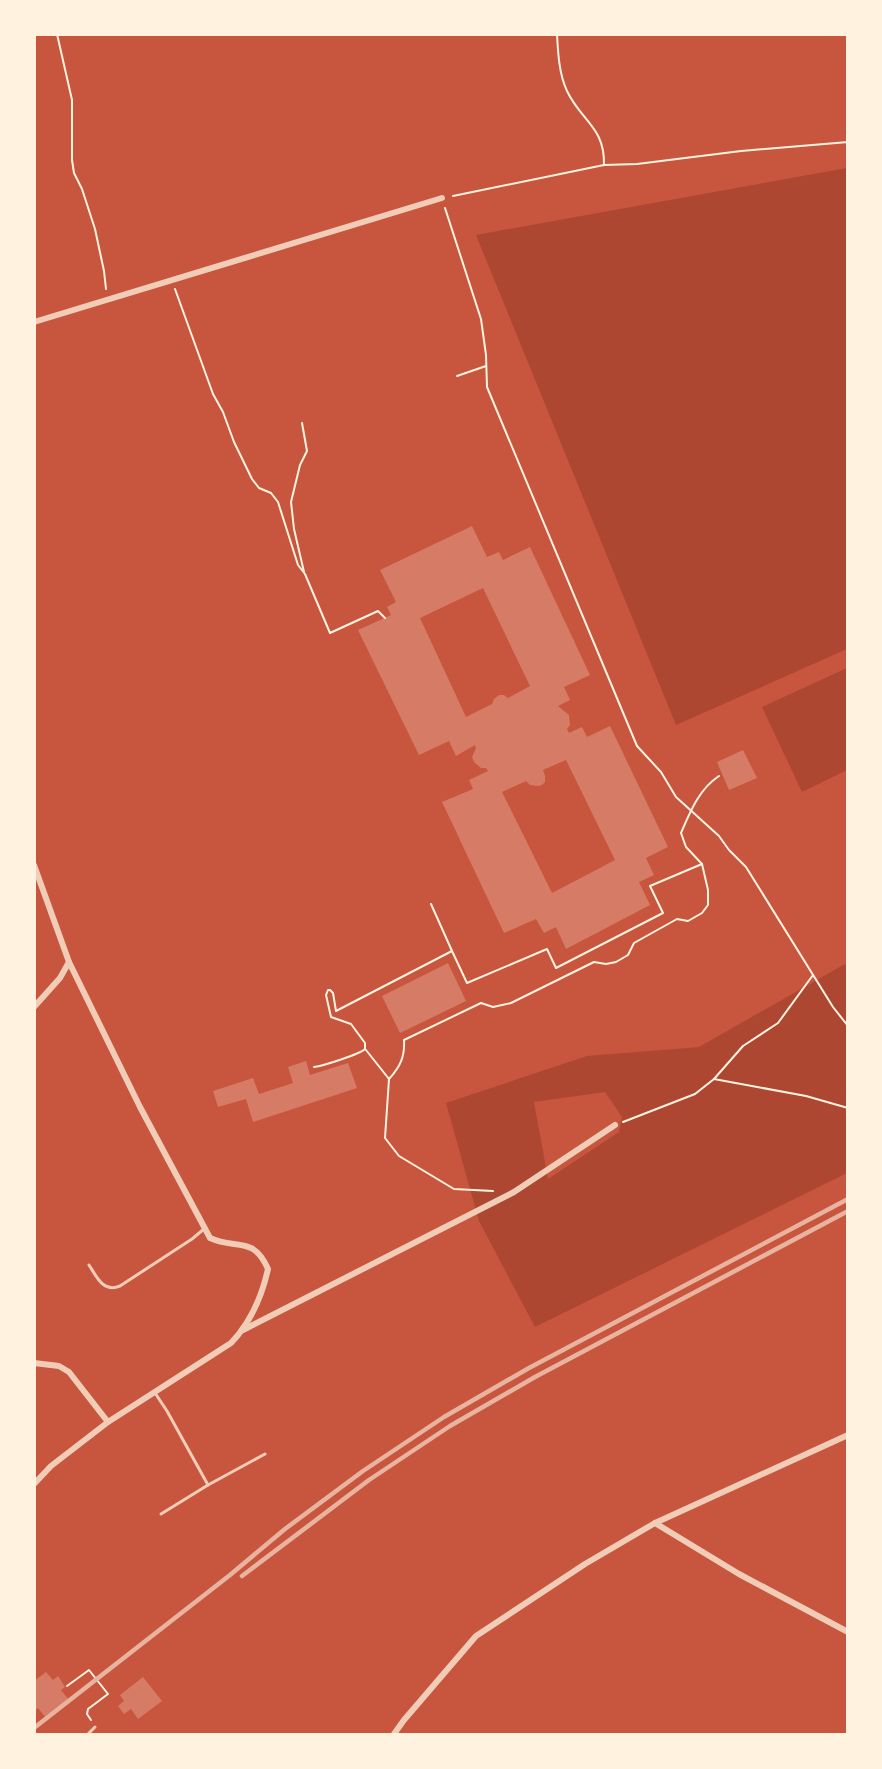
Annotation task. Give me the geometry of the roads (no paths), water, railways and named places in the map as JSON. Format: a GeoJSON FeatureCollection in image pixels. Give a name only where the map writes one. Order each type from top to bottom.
{"type":"FeatureCollection","features":[{"type":"Feature","properties":{"kind":"street"},"geometry":{"type":"LineString","coordinates":[[34,322],[442,198]]}},
{"type":"Feature","properties":{"kind":"street"},"geometry":{"type":"LineString","coordinates":[[34,865],[69,962],[140,1107],[210,1238],[220,1243],[239,1244],[255,1249],[263,1258],[268,1269],[256,1304],[242,1331],[231,1343],[108,1422],[51,1466],[34,1484]]}},
{"type":"Feature","properties":{"kind":"street"},"geometry":{"type":"LineString","coordinates":[[34,1007],[60,978],[69,962]]}},
{"type":"Feature","properties":{"kind":"street"},"geometry":{"type":"LineString","coordinates":[[242,1331],[514,1192],[615,1125]]}},
{"type":"Feature","properties":{"kind":"street"},"geometry":{"type":"LineString","coordinates":[[34,1364],[59,1366],[69,1372],[108,1422]]}},
{"type":"Feature","properties":{"kind":"street"},"geometry":{"type":"LineString","coordinates":[[394,1734],[476,1636],[585,1563],[655,1523],[848,1435]]}},
{"type":"Feature","properties":{"kind":"street"},"geometry":{"type":"LineString","coordinates":[[655,1523],[739,1574],[848,1632]]}},
{"type":"Feature","properties":{"kind":"lane"},"geometry":{"type":"LineString","coordinates":[[89,1265],[105,1287],[113,1289],[192,1239],[205,1228]]}},
{"type":"Feature","properties":{"kind":"lane"},"geometry":{"type":"LineString","coordinates":[[155,1393],[208,1485]]}},
{"type":"Feature","properties":{"kind":"lane"},"geometry":{"type":"LineString","coordinates":[[161,1514],[265,1454]]}},
{"type":"Feature","properties":{"kind":"lane"},"geometry":{"type":"LineString","coordinates":[[88,1734],[96,1727]]}},
{"type":"Feature","properties":{"kind":"railway"},"geometry":{"type":"LineString","coordinates":[[34,1728],[230,1575],[285,1529],[363,1471],[444,1417],[529,1368],[848,1199]]}},
{"type":"Feature","properties":{"kind":"railway"},"geometry":{"type":"LineString","coordinates":[[242,1576],[369,1480],[450,1426],[535,1377],[848,1211]]}}]}
